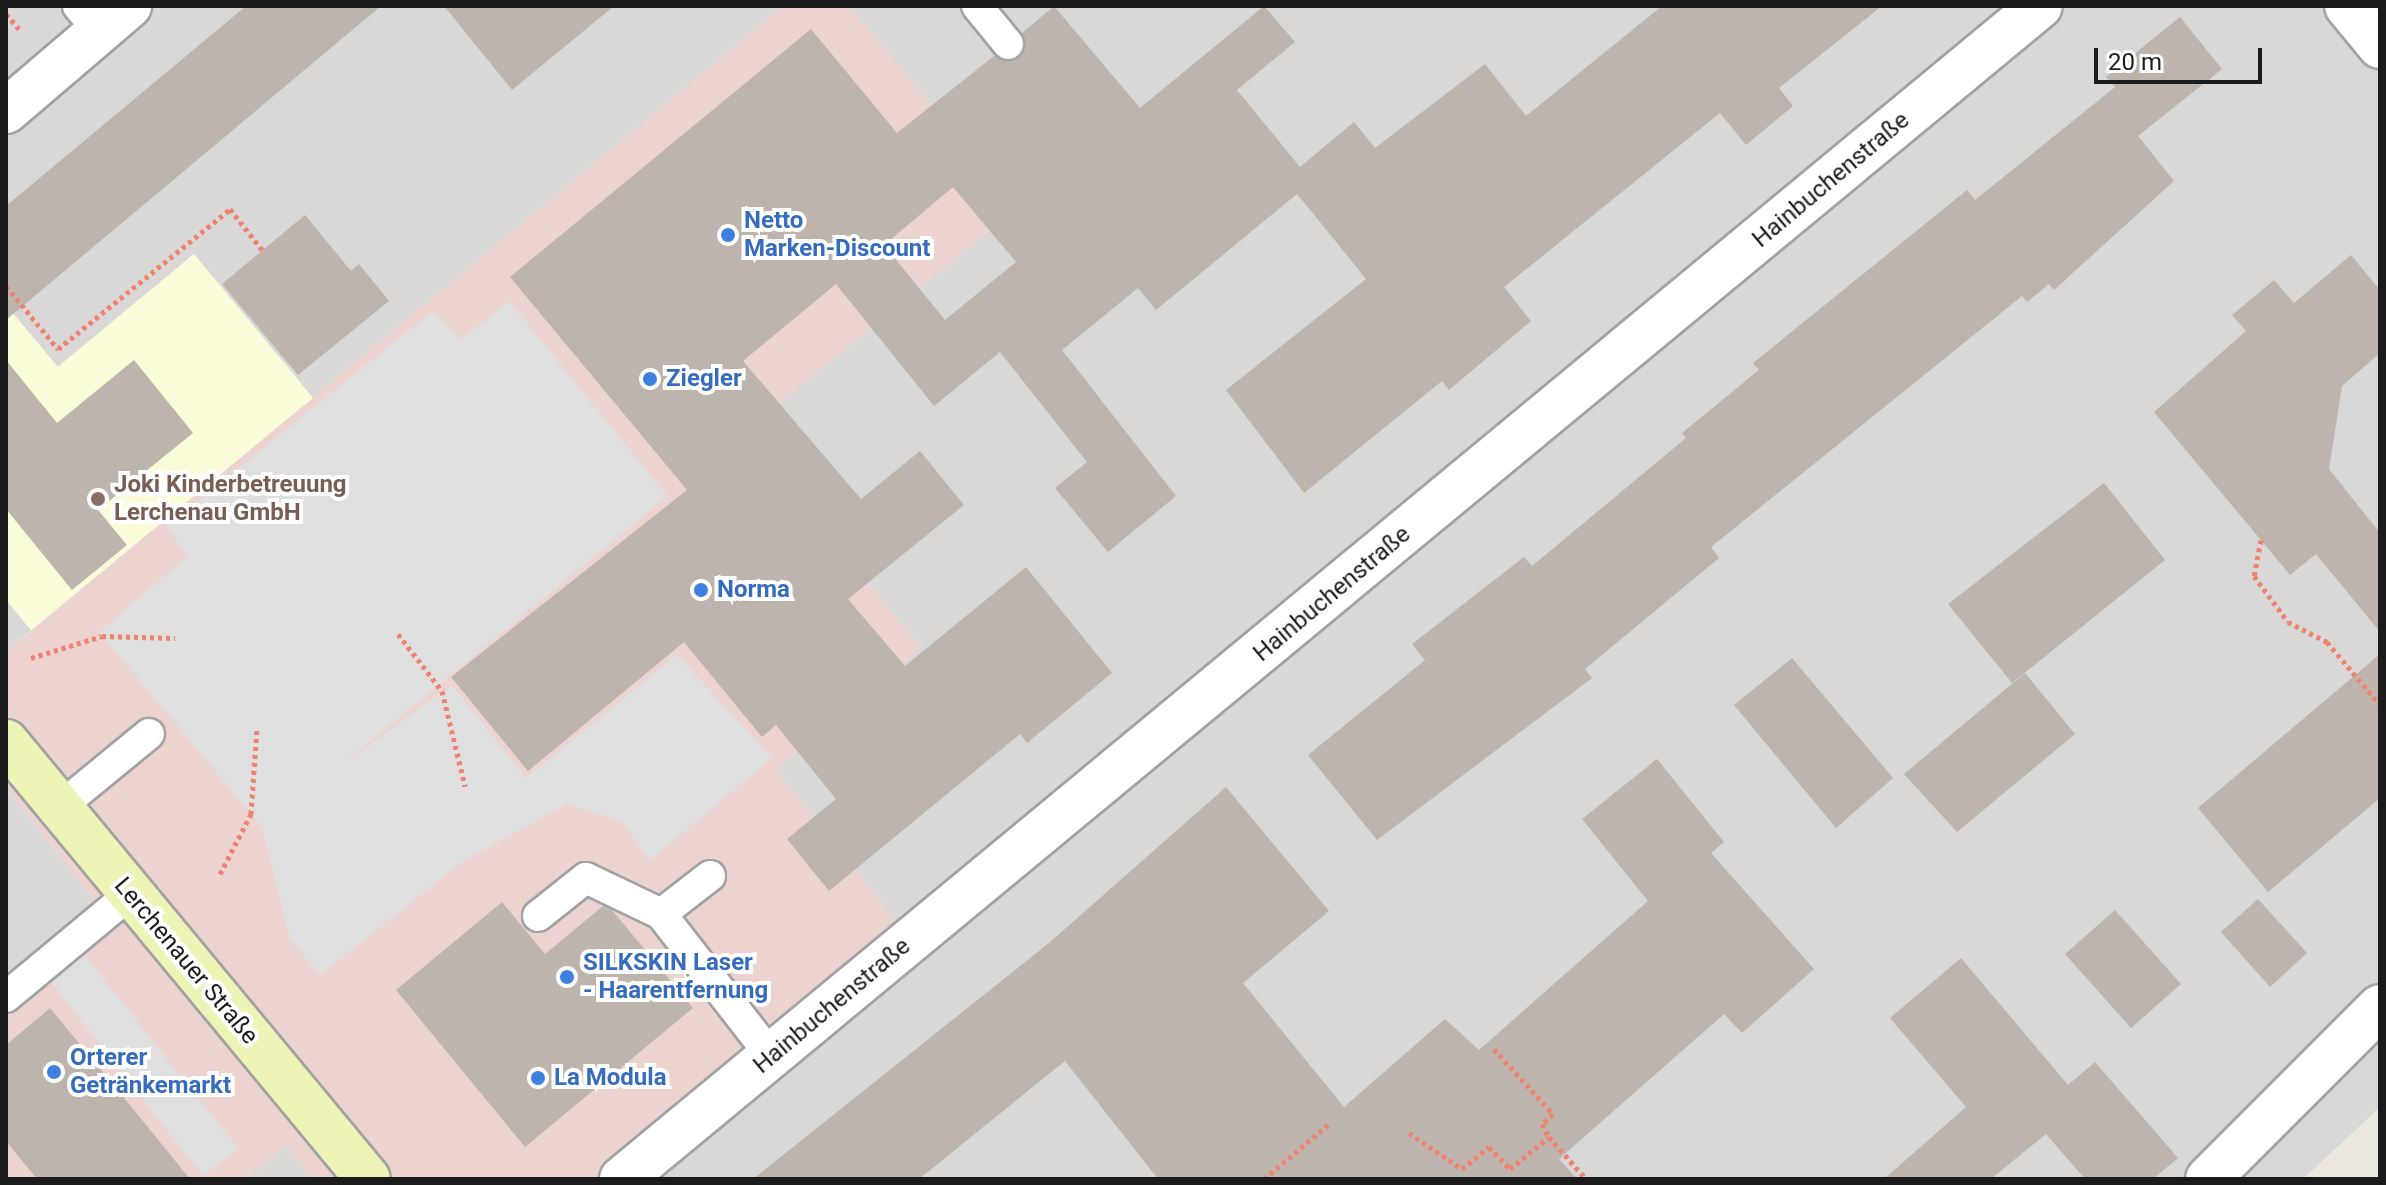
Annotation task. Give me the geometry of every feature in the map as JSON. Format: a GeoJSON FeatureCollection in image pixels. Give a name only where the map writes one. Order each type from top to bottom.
{"type":"FeatureCollection","features":[{"type":"Feature","properties":{"kind":"main road","name":"Lerchenauer Straße"},"geometry":{"type":"LineString","coordinates":[[6,742],[129,895],[368,1179]]}},
{"type":"Feature","properties":{"kind":"street","name":"Hainbuchenstraße"},"geometry":{"type":"LineString","coordinates":[[622,1179],[2040,6]]}},
{"type":"Feature","properties":{"kind":"street"},"geometry":{"type":"LineString","coordinates":[[2347,6],[2380,46]]}},
{"type":"Feature","properties":{"kind":"street"},"geometry":{"type":"LineString","coordinates":[[6,111],[102,14]]}},
{"type":"Feature","properties":{"kind":"street"},"geometry":{"type":"LineString","coordinates":[[2208,1179],[2380,1007]]}},
{"type":"Feature","properties":{"kind":"lane"},"geometry":{"type":"LineString","coordinates":[[977,6],[1008,44]]}},
{"type":"Feature","properties":{"kind":"lane"},"geometry":{"type":"LineString","coordinates":[[60,807],[149,734]]}},
{"type":"Feature","properties":{"kind":"lane"},"geometry":{"type":"LineString","coordinates":[[661,914],[710,876]]}},
{"type":"Feature","properties":{"kind":"lane"},"geometry":{"type":"LineString","coordinates":[[538,916],[586,878],[661,914],[771,1056]]}},
{"type":"Feature","properties":{"kind":"lane"},"geometry":{"type":"LineString","coordinates":[[6,997],[129,895]]}},
{"type":"Feature","properties":{"kind":"path"},"geometry":{"type":"LineString","coordinates":[[6,286],[58,349],[230,209],[263,251]]}},
{"type":"Feature","properties":{"kind":"path"},"geometry":{"type":"LineString","coordinates":[[2261,540],[2254,576],[2288,622],[2327,642],[2380,705]]}},
{"type":"Feature","properties":{"kind":"path"},"geometry":{"type":"LineString","coordinates":[[398,634],[442,691],[465,786]]}},
{"type":"Feature","properties":{"kind":"path"},"geometry":{"type":"LineString","coordinates":[[31,658],[102,636],[175,638]]}},
{"type":"Feature","properties":{"kind":"path"},"geometry":{"type":"LineString","coordinates":[[220,874],[251,814],[257,729]]}},
{"type":"Feature","properties":{"kind":"path"},"geometry":{"type":"LineString","coordinates":[[1494,1049],[1553,1114],[1542,1124],[1549,1137],[1586,1179]]}},
{"type":"Feature","properties":{"kind":"path"},"geometry":{"type":"LineString","coordinates":[[1264,1179],[1328,1125]]}},
{"type":"Feature","properties":{"kind":"path"},"geometry":{"type":"LineString","coordinates":[[1409,1133],[1462,1169],[1489,1147],[1510,1169],[1549,1137]]}},
{"type":"Feature","properties":{"kind":"shaded area"},"geometry":{"type":"Polygon","coordinates":[[[6,6],[783,6],[313,398],[194,254],[57,367],[6,305],[6,6]]]}},
{"type":"Feature","properties":{"kind":"shaded area"},"geometry":{"type":"Polygon","coordinates":[[[783,6],[849,6],[1017,208],[744,432],[921,647],[776,770],[903,930],[609,1179],[313,1179],[286,1146],[245,1179],[6,1179],[6,987],[103,911],[6,789],[6,652],[783,6]]]}},
{"type":"Feature","properties":{"kind":"shaded area"},"geometry":{"type":"Polygon","coordinates":[[[849,6],[2380,6],[2380,1107],[2303,1179],[609,1179],[903,930],[776,770],[744,432],[1017,208],[849,6]]]}},
{"type":"Feature","properties":{"kind":"shaded area","name":"Joki Kinderbetreuung Lerchenau GmbH"},"geometry":{"type":"Polygon","coordinates":[[[194,254],[313,398],[31,630],[6,600],[6,305],[58,367],[194,254]]]}},
{"type":"Feature","properties":{"kind":"shaded area"},"geometry":{"type":"Polygon","coordinates":[[[509,301],[667,496],[339,767],[452,685],[526,778],[677,655],[772,758],[650,860],[623,823],[568,803],[462,862],[320,975],[290,939],[263,828],[99,632],[188,556],[166,527],[433,311],[461,340],[509,301]]]}},
{"type":"Feature","properties":{"kind":"shaded area"},"geometry":{"type":"Polygon","coordinates":[[[6,600],[31,630],[6,652],[6,600]]]}},
{"type":"Feature","properties":{"kind":"shaded area"},"geometry":{"type":"Polygon","coordinates":[[[6,789],[103,911],[6,987],[6,789]]]}},
{"type":"Feature","properties":{"kind":"shaded area"},"geometry":{"type":"Polygon","coordinates":[[[69,936],[238,1148],[203,1176],[37,964],[69,936]]]}},
{"type":"Feature","properties":{"kind":"shaded area"},"geometry":{"type":"Polygon","coordinates":[[[286,1146],[313,1179],[245,1179],[286,1146]]]}},
{"type":"Feature","properties":{"kind":"building"},"geometry":{"type":"Polygon","coordinates":[[[246,6],[381,6],[6,320],[6,206],[246,6]]]}},
{"type":"Feature","properties":{"kind":"building"},"geometry":{"type":"Polygon","coordinates":[[[444,6],[614,6],[512,90],[444,6]]]}},
{"type":"Feature","properties":{"kind":"building"},"geometry":{"type":"Polygon","coordinates":[[[1054,6],[1140,108],[1264,6],[1295,42],[1237,90],[1300,167],[1354,122],[1375,148],[1485,64],[1526,116],[1662,6],[1882,6],[1779,88],[1793,106],[1746,145],[1720,113],[1504,287],[1531,321],[1449,390],[1442,381],[1304,493],[1226,390],[1366,279],[1333,238],[1297,194],[1156,310],[1138,288],[1062,350],[1176,496],[1108,552],[1055,488],[1087,462],[1000,352],[934,406],[836,284],[743,361],[861,499],[920,451],[964,505],[848,599],[905,666],[1026,567],[1112,673],[1027,743],[1020,734],[829,891],[787,839],[836,799],[776,725],[762,737],[684,642],[528,771],[451,677],[687,490],[510,277],[811,29],[897,133],[994,56],[1019,58],[1022,33],[1054,6]],[[953,187],[884,245],[945,320],[1016,262],[953,187]]]}},
{"type":"Feature","properties":{"kind":"building"},"geometry":{"type":"Polygon","coordinates":[[[2180,17],[2222,69],[2138,136],[2174,181],[2054,290],[2049,284],[2027,302],[2022,296],[1711,547],[1719,558],[1585,669],[1592,678],[1377,840],[1308,755],[1425,660],[1412,644],[1524,557],[1532,566],[1686,438],[1682,433],[1759,370],[1753,363],[1967,190],[1975,200],[2115,87],[2106,77],[2180,17]]]}},
{"type":"Feature","properties":{"kind":"building"},"geometry":{"type":"Polygon","coordinates":[[[305,215],[351,271],[359,264],[389,301],[298,375],[222,284],[305,215]]]}},
{"type":"Feature","properties":{"kind":"building"},"geometry":{"type":"Polygon","coordinates":[[[2351,255],[2380,290],[2380,353],[2342,386],[2329,469],[2380,533],[2380,632],[2316,554],[2290,575],[2154,412],[2246,331],[2232,315],[2274,280],[2294,303],[2351,255]]]}},
{"type":"Feature","properties":{"kind":"building"},"geometry":{"type":"Polygon","coordinates":[[[6,360],[57,423],[134,360],[193,433],[98,510],[127,545],[72,590],[6,509],[6,360]]]}},
{"type":"Feature","properties":{"kind":"building"},"geometry":{"type":"Polygon","coordinates":[[[2104,483],[2165,560],[2012,683],[1948,604],[2104,483]]]}},
{"type":"Feature","properties":{"kind":"building"},"geometry":{"type":"Polygon","coordinates":[[[2380,654],[2380,798],[2268,892],[2198,808],[2380,654]]]}},
{"type":"Feature","properties":{"kind":"building"},"geometry":{"type":"Polygon","coordinates":[[[1792,658],[1893,778],[1836,828],[1734,705],[1792,658]]]}},
{"type":"Feature","properties":{"kind":"building"},"geometry":{"type":"Polygon","coordinates":[[[2025,673],[2075,734],[1957,832],[1904,774],[2025,673]]]}},
{"type":"Feature","properties":{"kind":"building"},"geometry":{"type":"Polygon","coordinates":[[[1657,759],[1724,842],[1711,853],[1814,969],[1742,1033],[1724,1014],[1559,1159],[1577,1179],[1158,1179],[1065,1061],[919,1179],[753,1179],[1049,943],[1226,787],[1329,911],[1243,983],[1344,1107],[1445,1019],[1479,1050],[1648,901],[1582,819],[1657,759]]]}},
{"type":"Feature","properties":{"kind":"building"},"geometry":{"type":"Polygon","coordinates":[[[2258,899],[2307,953],[2270,987],[2221,932],[2258,899]]]}},
{"type":"Feature","properties":{"kind":"building","name":"La Modula"},"geometry":{"type":"Polygon","coordinates":[[[502,902],[545,954],[603,906],[612,910],[693,1008],[525,1147],[396,990],[502,902]]]}},
{"type":"Feature","properties":{"kind":"building"},"geometry":{"type":"Polygon","coordinates":[[[2115,910],[2181,984],[2131,1028],[2065,954],[2115,910]]]}},
{"type":"Feature","properties":{"kind":"building"},"geometry":{"type":"Polygon","coordinates":[[[1961,958],[2068,1085],[2095,1062],[2178,1158],[2153,1179],[2085,1179],[2046,1134],[1991,1179],[1884,1179],[1966,1107],[1890,1018],[1961,958]]]}},
{"type":"Feature","properties":{"kind":"building","name":"Orterer Getränkemarkt"},"geometry":{"type":"Polygon","coordinates":[[[50,1008],[190,1179],[37,1179],[6,1141],[6,1045],[50,1008]]]}},
{"type":"Feature","properties":{"kind":"place","name":"Netto Marken-Discount"},"geometry":{"type":"Point","coordinates":[728,235]}},
{"type":"Feature","properties":{"kind":"place","name":"Ziegler"},"geometry":{"type":"Point","coordinates":[650,379]}},
{"type":"Feature","properties":{"kind":"place","name":"Joki Kinderbetreuung Lerchenau GmbH"},"geometry":{"type":"Point","coordinates":[98,499]}},
{"type":"Feature","properties":{"kind":"place","name":"Norma"},"geometry":{"type":"Point","coordinates":[701,590]}},
{"type":"Feature","properties":{"kind":"place","name":"SILKSKIN Laser - Haarentfernung"},"geometry":{"type":"Point","coordinates":[567,977]}},
{"type":"Feature","properties":{"kind":"place","name":"Orterer Getränkemarkt"},"geometry":{"type":"Point","coordinates":[54,1072]}},
{"type":"Feature","properties":{"kind":"place","name":"La Modula"},"geometry":{"type":"Point","coordinates":[538,1078]}}]}
